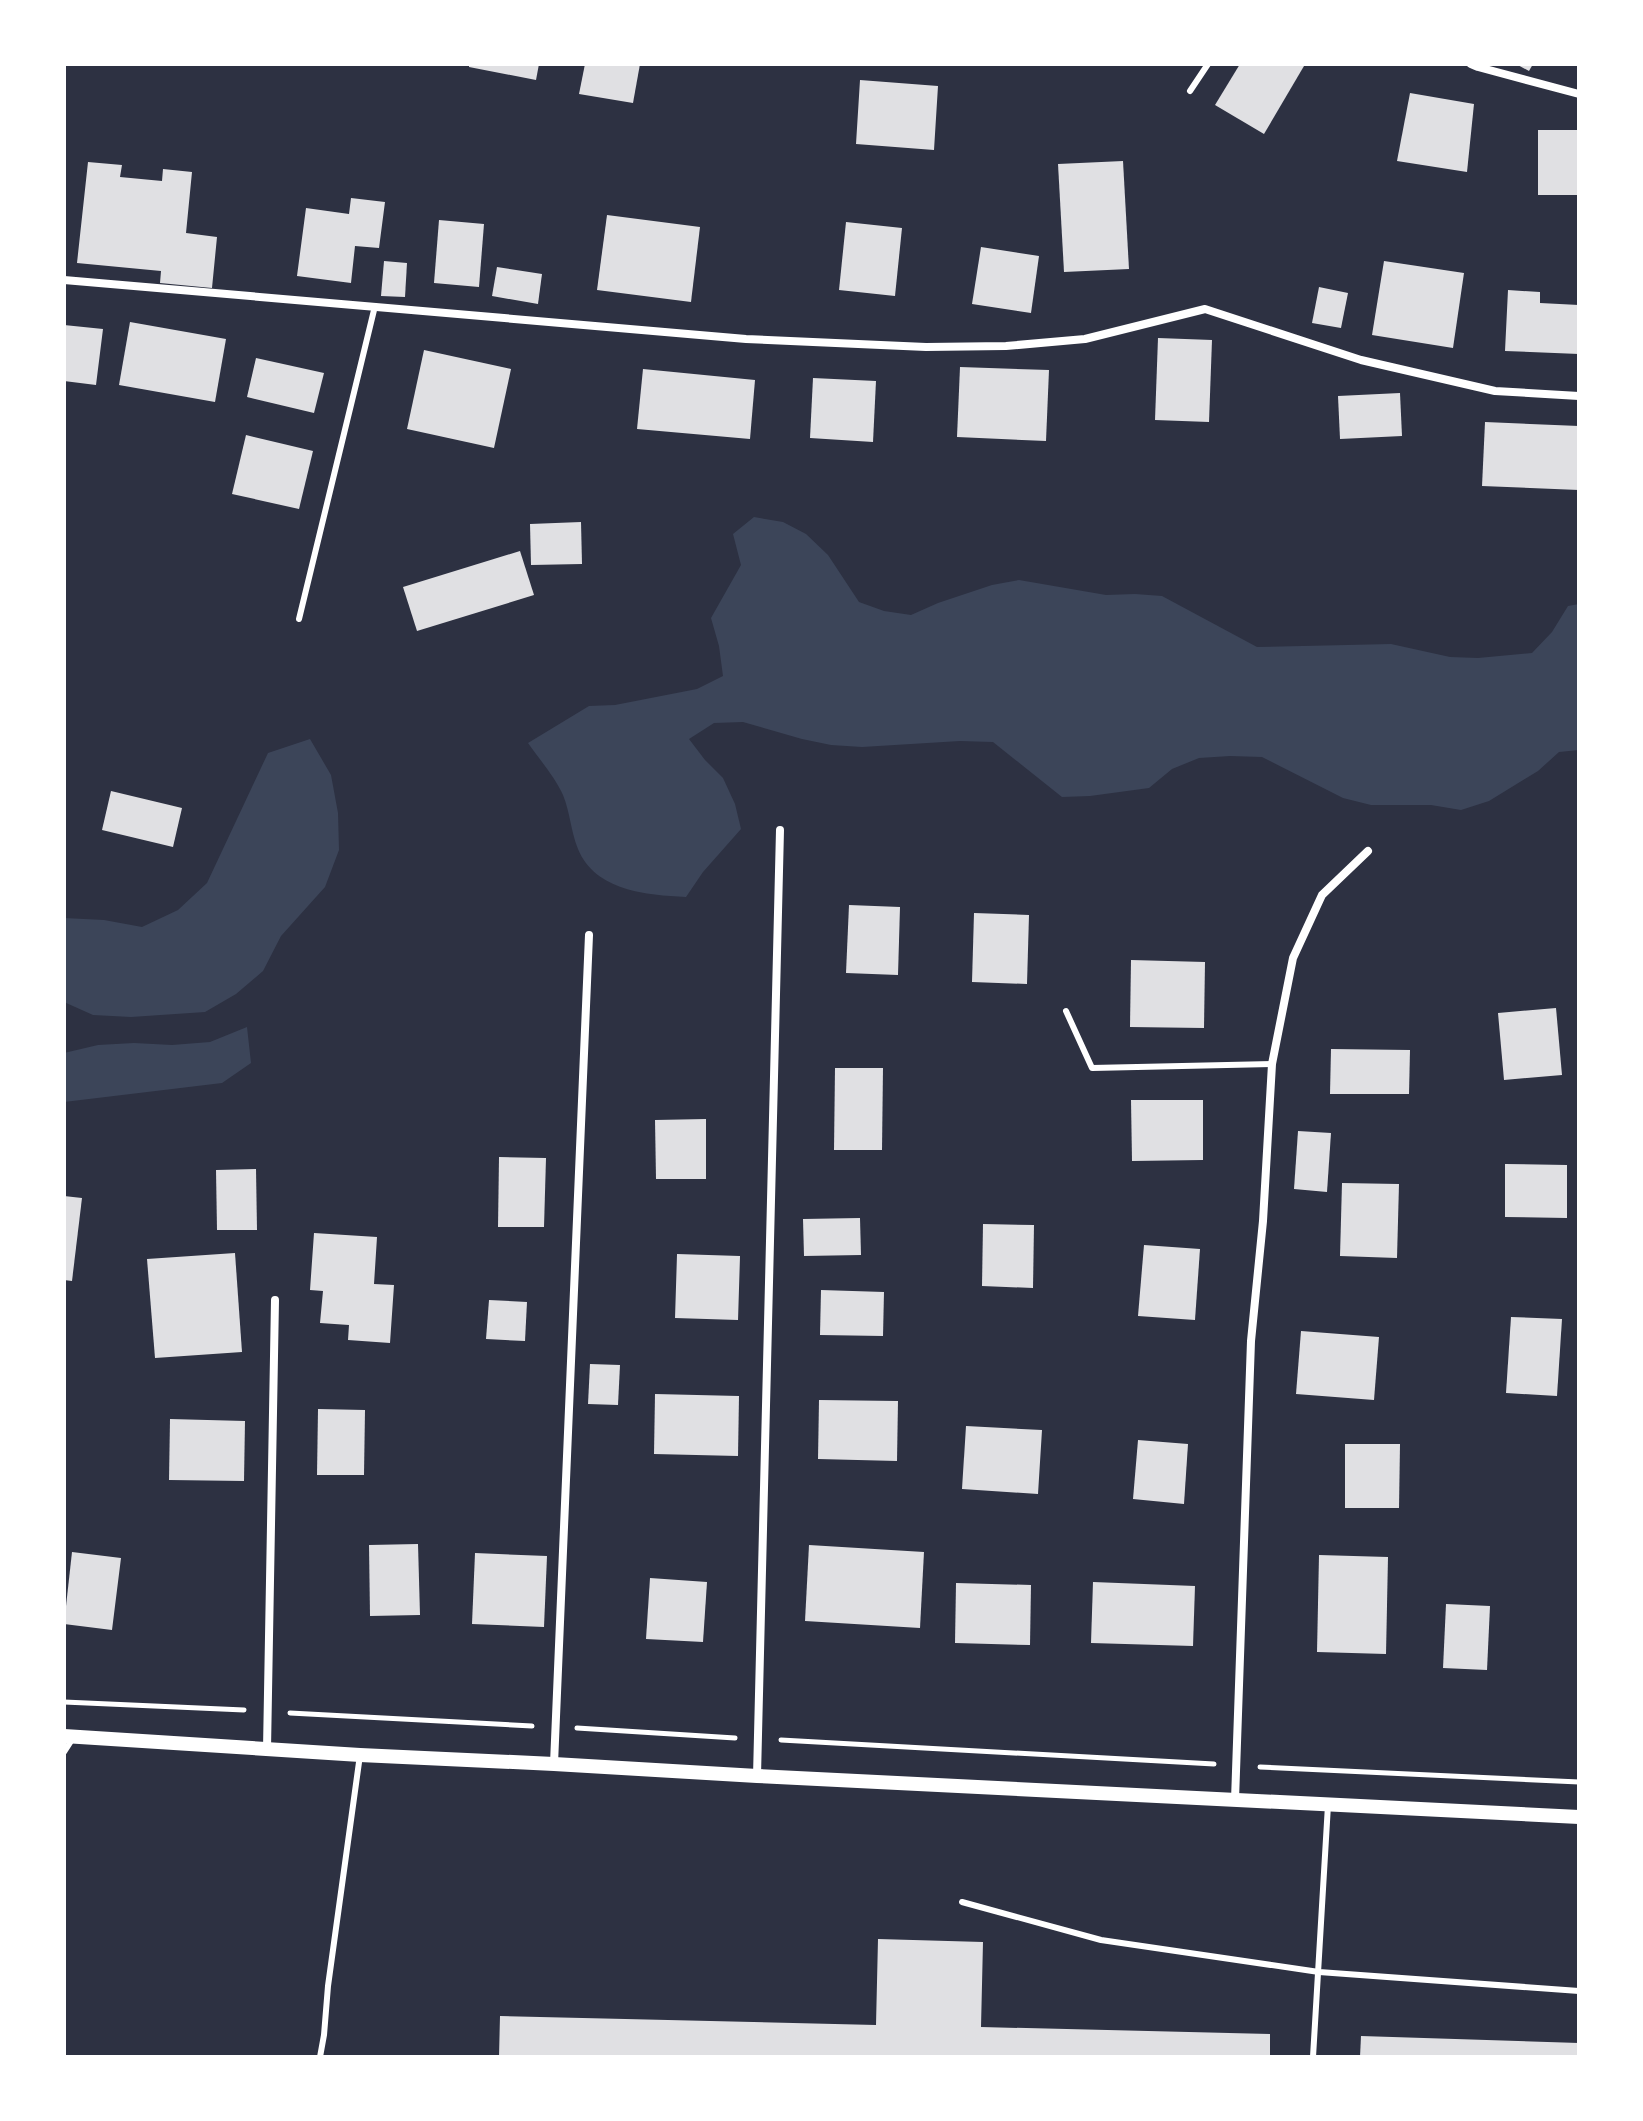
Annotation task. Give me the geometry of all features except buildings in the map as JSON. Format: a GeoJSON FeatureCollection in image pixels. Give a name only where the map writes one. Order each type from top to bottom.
{"type":"FeatureCollection","features":[{"type":"Feature","properties":{"kind":"street"},"geometry":{"type":"LineString","coordinates":[[1471,64],[1579,94]]}},
{"type":"Feature","properties":{"kind":"street"},"geometry":{"type":"LineString","coordinates":[[64,280],[746,339],[926,347],[1006,346],[1085,339],[1205,309],[1361,360],[1495,391],[1579,396]]}},
{"type":"Feature","properties":{"kind":"street"},"geometry":{"type":"LineString","coordinates":[[757,1776],[780,830]]}},
{"type":"Feature","properties":{"kind":"street"},"geometry":{"type":"LineString","coordinates":[[1235,1801],[1251,1341],[1263,1221],[1272,1064],[1293,958],[1304,933],[1322,895],[1368,851]]}},
{"type":"Feature","properties":{"kind":"street"},"geometry":{"type":"LineString","coordinates":[[554,1764],[589,935]]}},
{"type":"Feature","properties":{"kind":"street"},"geometry":{"type":"LineString","coordinates":[[267,1749],[275,1300]]}},
{"type":"Feature","properties":{"kind":"street"},"geometry":{"type":"LineString","coordinates":[[69,1736],[360,1755],[1579,1817]]}},
{"type":"Feature","properties":{"kind":"lane"},"geometry":{"type":"LineString","coordinates":[[1190,91],[1208,64]]}},
{"type":"Feature","properties":{"kind":"lane"},"geometry":{"type":"LineString","coordinates":[[299,619],[375,306]]}},
{"type":"Feature","properties":{"kind":"lane"},"geometry":{"type":"LineString","coordinates":[[1066,1011],[1092,1068],[1272,1064]]}},
{"type":"Feature","properties":{"kind":"lane"},"geometry":{"type":"LineString","coordinates":[[64,1752],[69,1736]]}},
{"type":"Feature","properties":{"kind":"lane"},"geometry":{"type":"LineString","coordinates":[[320,2057],[360,1755]]}},
{"type":"Feature","properties":{"kind":"lane"},"geometry":{"type":"LineString","coordinates":[[1313,2057],[1328,1805]]}},
{"type":"Feature","properties":{"kind":"lane"},"geometry":{"type":"LineString","coordinates":[[962,1902],[1101,1940],[1319,1972],[1579,1991]]}},
{"type":"Feature","properties":{"kind":"path"},"geometry":{"type":"LineString","coordinates":[[64,1702],[1579,1782]]}},
{"type":"Feature","properties":{"kind":"shaded area"},"geometry":{"type":"Polygon","coordinates":[[[754,517],[783,522],[806,534],[828,555],[859,602],[884,611],[911,615],[992,585],[1019,580],[1106,595],[1162,596],[1257,647],[1391,644],[1450,657],[1478,658],[1532,653],[1552,632],[1568,606],[1579,604],[1579,750],[1559,752],[1538,771],[1489,801],[1461,810],[1431,805],[1371,805],[1343,798],[1262,757],[1199,758],[1172,769],[1149,788],[1062,797],[993,742],[862,747],[831,745],[743,722],[714,723],[689,739],[723,778],[735,804],[741,829],[703,872],[686,897],[655,895],[624,888],[609,882],[586,863],[578,849],[563,795],[528,743],[589,706],[615,705],[697,689],[723,676],[711,618],[741,565],[733,534],[754,517]]]}},
{"type":"Feature","properties":{"kind":"shaded area"},"geometry":{"type":"Polygon","coordinates":[[[310,739],[331,775],[338,813],[339,850],[325,887],[281,936],[263,971],[236,994],[205,1012],[131,1017],[93,1015],[64,1002],[64,918],[104,920],[142,927],[178,910],[207,883],[268,753],[310,739]]]}},
{"type":"Feature","properties":{"kind":"shaded area"},"geometry":{"type":"Polygon","coordinates":[[[247,1027],[251,1063],[222,1083],[64,1102],[64,1053],[98,1045],[210,1042],[247,1027]]]}}]}
